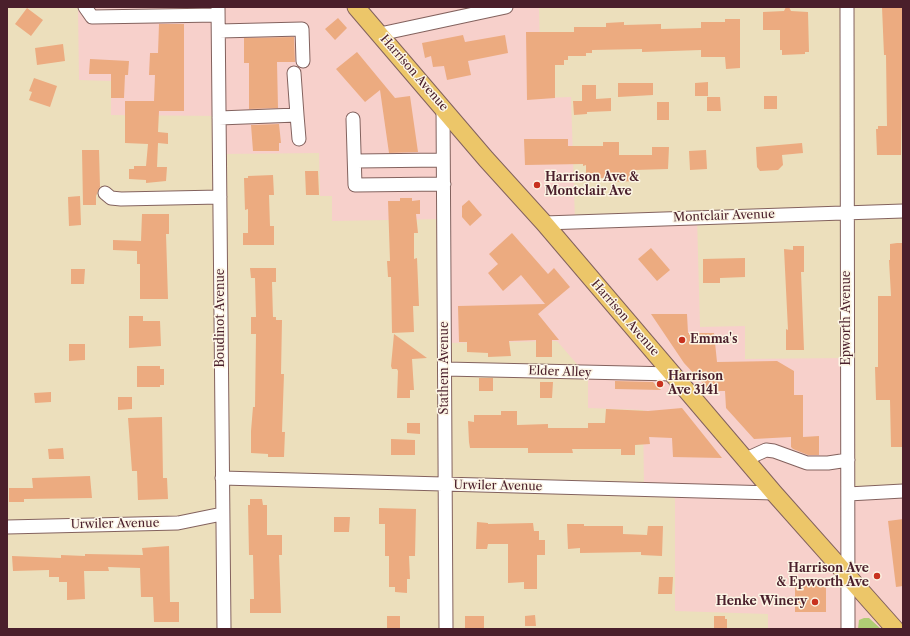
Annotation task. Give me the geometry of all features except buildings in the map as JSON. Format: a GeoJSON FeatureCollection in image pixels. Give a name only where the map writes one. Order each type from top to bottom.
{"type":"FeatureCollection","features":[{"type":"Feature","properties":{"kind":"main road","name":"Harrison Avenue"},"geometry":{"type":"LineString","coordinates":[[356,7],[486,159],[544,223],[774,492],[849,575],[895,629]]}},
{"type":"Feature","properties":{"kind":"street"},"geometry":{"type":"LineString","coordinates":[[85,7],[92,17],[218,11]]}},
{"type":"Feature","properties":{"kind":"street"},"geometry":{"type":"LineString","coordinates":[[380,34],[480,10],[506,7]]}},
{"type":"Feature","properties":{"kind":"street","name":"Epworth Avenue"},"geometry":{"type":"LineString","coordinates":[[847,7],[848,629]]}},
{"type":"Feature","properties":{"kind":"street","name":"Boudinot Avenue"},"geometry":{"type":"LineString","coordinates":[[218,11],[224,629]]}},
{"type":"Feature","properties":{"kind":"street"},"geometry":{"type":"LineString","coordinates":[[219,31],[302,29],[304,61]]}},
{"type":"Feature","properties":{"kind":"street"},"geometry":{"type":"LineString","coordinates":[[294,73],[298,139]]}},
{"type":"Feature","properties":{"kind":"street","name":"Stathem Avenue"},"geometry":{"type":"LineString","coordinates":[[443,107],[446,629]]}},
{"type":"Feature","properties":{"kind":"street"},"geometry":{"type":"LineString","coordinates":[[219,118],[297,115]]}},
{"type":"Feature","properties":{"kind":"street"},"geometry":{"type":"LineString","coordinates":[[353,119],[356,185],[444,184]]}},
{"type":"Feature","properties":{"kind":"street"},"geometry":{"type":"LineString","coordinates":[[356,162],[443,160]]}},
{"type":"Feature","properties":{"kind":"street"},"geometry":{"type":"LineString","coordinates":[[104,193],[112,198],[121,199],[220,197]]}},
{"type":"Feature","properties":{"kind":"street","name":"Montclair Avenue"},"geometry":{"type":"LineString","coordinates":[[544,223],[847,211],[903,211]]}},
{"type":"Feature","properties":{"kind":"street","name":"Elder Alley"},"geometry":{"type":"LineString","coordinates":[[445,369],[674,374]]}},
{"type":"Feature","properties":{"kind":"street"},"geometry":{"type":"LineString","coordinates":[[746,459],[766,450],[774,451],[807,463],[828,463],[848,460]]}},
{"type":"Feature","properties":{"kind":"street","name":"Urwiler Avenue"},"geometry":{"type":"LineString","coordinates":[[222,478],[444,485],[774,492]]}},
{"type":"Feature","properties":{"kind":"street"},"geometry":{"type":"LineString","coordinates":[[848,494],[903,491]]}},
{"type":"Feature","properties":{"kind":"street","name":"Urwiler Avenue"},"geometry":{"type":"LineString","coordinates":[[7,527],[178,523],[222,514]]}},
{"type":"Feature","properties":{"kind":"shaded area"},"geometry":{"type":"Polygon","coordinates":[[[78,7],[539,7],[541,98],[571,97],[575,221],[697,217],[700,327],[745,326],[745,359],[847,358],[848,494],[903,491],[903,629],[768,629],[768,614],[675,611],[675,490],[644,489],[643,410],[588,408],[588,377],[557,341],[445,343],[444,219],[332,221],[332,196],[320,196],[319,153],[221,154],[220,116],[111,115],[111,81],[79,80],[78,7]]]}},
{"type":"Feature","properties":{"kind":"green space"},"geometry":{"type":"Polygon","coordinates":[[[869,618],[881,629],[858,629],[859,620],[869,618]]]}},
{"type":"Feature","properties":{"kind":"place","name":"Harrison Ave & Montclair Ave"},"geometry":{"type":"Point","coordinates":[537,185]}},
{"type":"Feature","properties":{"kind":"place","name":"Emma's"},"geometry":{"type":"Point","coordinates":[682,340]}},
{"type":"Feature","properties":{"kind":"place","name":"Harrison Ave 3141"},"geometry":{"type":"Point","coordinates":[660,384]}},
{"type":"Feature","properties":{"kind":"place","name":"Harrison Ave & Epworth Ave"},"geometry":{"type":"Point","coordinates":[877,576]}},
{"type":"Feature","properties":{"kind":"place","name":"Henke Winery"},"geometry":{"type":"Point","coordinates":[815,602]}}]}
